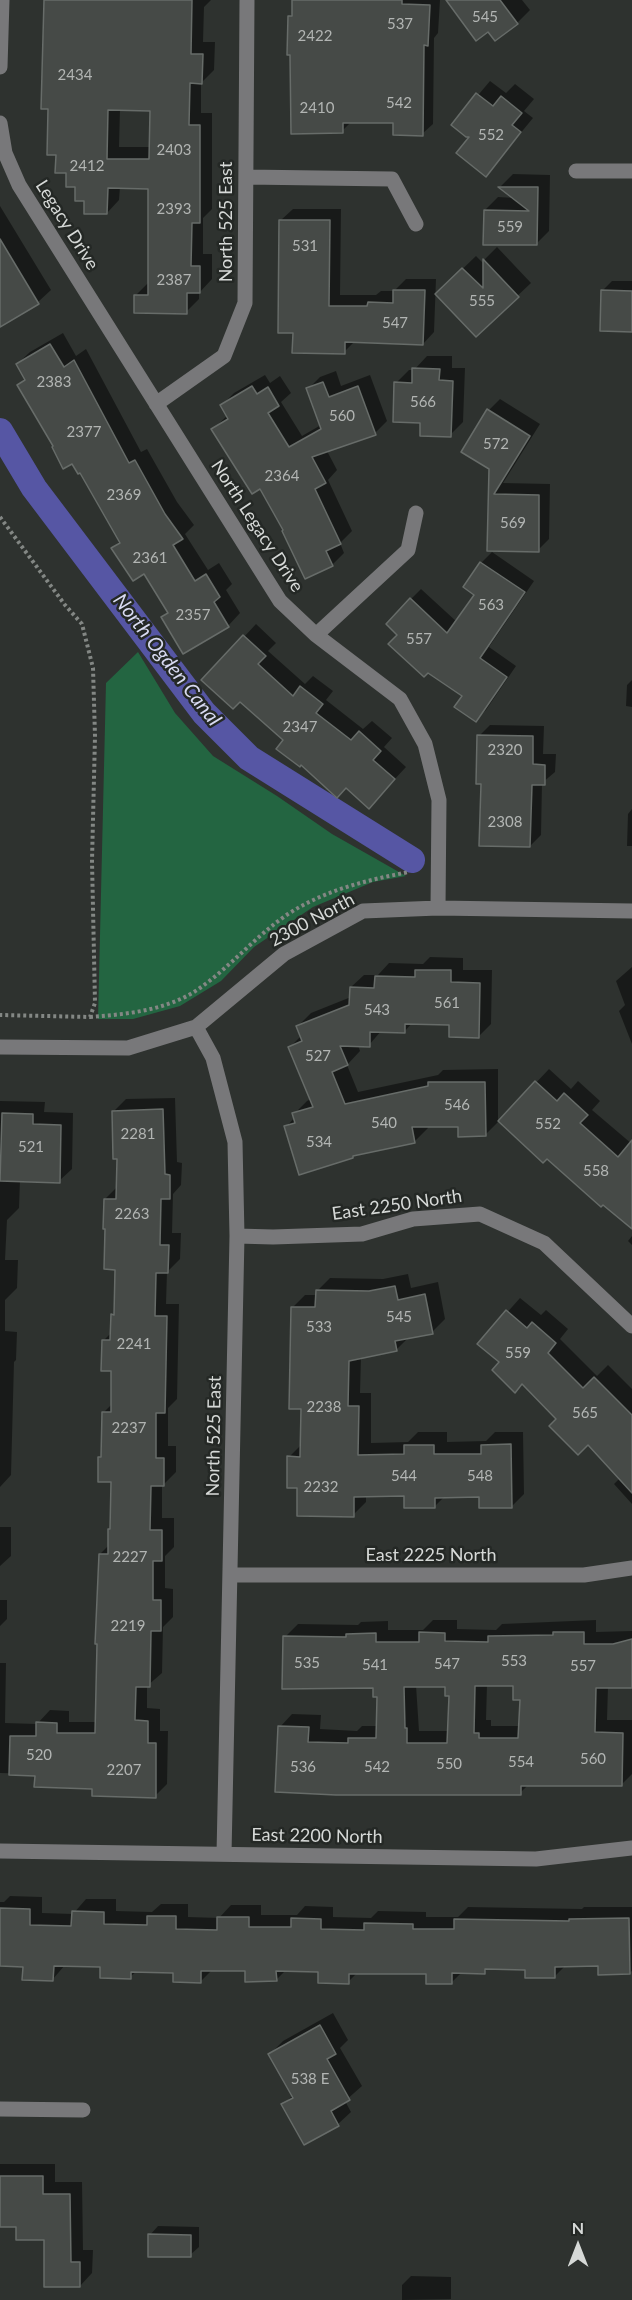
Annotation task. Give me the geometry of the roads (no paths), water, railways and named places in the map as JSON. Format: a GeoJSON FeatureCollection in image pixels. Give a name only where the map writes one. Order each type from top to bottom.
{"type":"FeatureCollection","features":[{"type":"Feature","properties":{"kind":"street"},"geometry":{"type":"LineString","coordinates":[[0,67],[2,0]]}},
{"type":"Feature","properties":{"kind":"street","name":"North 525 East"},"geometry":{"type":"LineString","coordinates":[[156,404],[224,356],[245,303],[247,0]]}},
{"type":"Feature","properties":{"kind":"street","name":"Legacy Drive"},"geometry":{"type":"LineString","coordinates":[[0,123],[5,153],[19,185],[118,341]]}},
{"type":"Feature","properties":{"kind":"street"},"geometry":{"type":"LineString","coordinates":[[576,171],[632,171]]}},
{"type":"Feature","properties":{"kind":"street"},"geometry":{"type":"LineString","coordinates":[[246,177],[392,179],[416,224]]}},
{"type":"Feature","properties":{"kind":"street","name":"North Legacy Drive"},"geometry":{"type":"LineString","coordinates":[[118,341],[280,601],[316,635],[400,699],[425,744],[439,800],[438,908]]}},
{"type":"Feature","properties":{"kind":"street"},"geometry":{"type":"LineString","coordinates":[[316,635],[408,550],[416,513]]}},
{"type":"Feature","properties":{"kind":"street","name":"2300 North"},"geometry":{"type":"LineString","coordinates":[[0,1047],[128,1048],[196,1027],[284,954],[363,911],[438,908],[632,910]]}},
{"type":"Feature","properties":{"kind":"street","name":"North 525 East"},"geometry":{"type":"LineString","coordinates":[[196,1027],[213,1058],[235,1142],[237,1236],[224,1854]]}},
{"type":"Feature","properties":{"kind":"street","name":"East 2250 North"},"geometry":{"type":"LineString","coordinates":[[237,1236],[273,1238],[362,1234],[414,1219],[480,1214],[544,1243],[632,1326]]}},
{"type":"Feature","properties":{"kind":"street","name":"East 2225 North"},"geometry":{"type":"LineString","coordinates":[[230,1575],[584,1575],[632,1568]]}},
{"type":"Feature","properties":{"kind":"street","name":"East 2200 North"},"geometry":{"type":"LineString","coordinates":[[0,1851],[536,1858],[632,1848]]}},
{"type":"Feature","properties":{"kind":"street"},"geometry":{"type":"LineString","coordinates":[[0,2109],[83,2110]]}},
{"type":"Feature","properties":{"kind":"waterway","name":"North Ogden Canal"},"geometry":{"type":"LineString","coordinates":[[0,431],[34,488],[204,713],[249,758],[412,860]]}}]}
